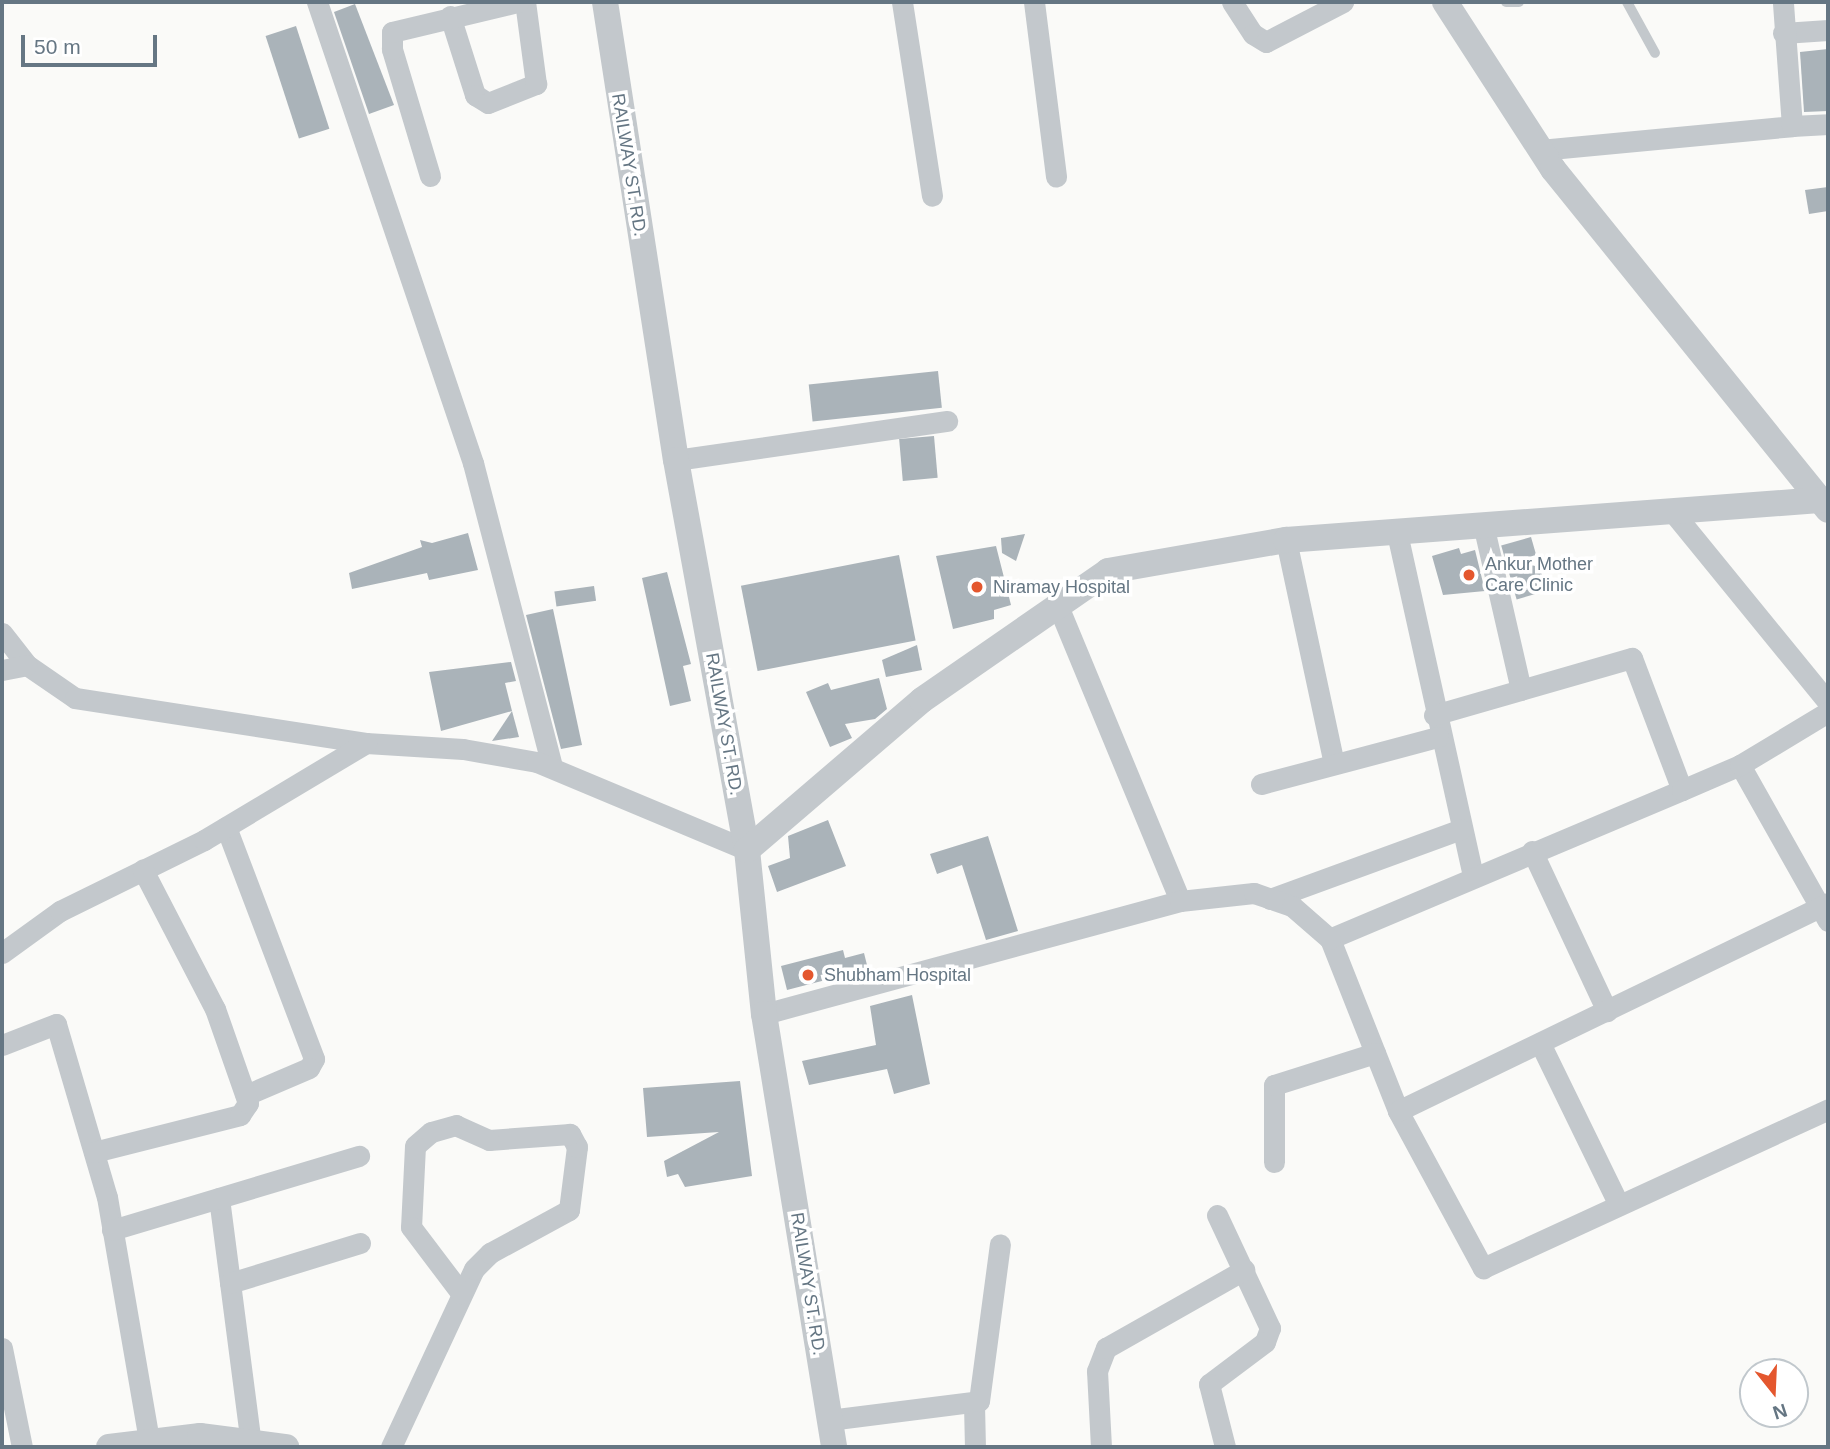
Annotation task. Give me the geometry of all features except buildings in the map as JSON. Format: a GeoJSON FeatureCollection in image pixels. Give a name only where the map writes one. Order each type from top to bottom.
{"type":"FeatureCollection","features":[{"type":"Feature","properties":{"kind":"street"},"geometry":{"type":"LineString","coordinates":[[317,2],[473,463],[552,767]]}},
{"type":"Feature","properties":{"kind":"street"},"geometry":{"type":"LineString","coordinates":[[430,176],[390,37],[399,27],[517,2]]}},
{"type":"Feature","properties":{"kind":"street"},"geometry":{"type":"LineString","coordinates":[[450,16],[475,95],[488,103],[537,84],[524,2]]}},
{"type":"Feature","properties":{"kind":"street","name":"RAILWAY ST. RD."},"geometry":{"type":"LineString","coordinates":[[606,2],[676,460],[747,850],[764,1013],[834,1447]]}},
{"type":"Feature","properties":{"kind":"street"},"geometry":{"type":"LineString","coordinates":[[902,2],[932,196]]}},
{"type":"Feature","properties":{"kind":"street"},"geometry":{"type":"LineString","coordinates":[[1034,2],[1056,177]]}},
{"type":"Feature","properties":{"kind":"street"},"geometry":{"type":"LineString","coordinates":[[1232,2],[1253,34],[1266,42],[1343,2]]}},
{"type":"Feature","properties":{"kind":"street"},"geometry":{"type":"LineString","coordinates":[[1445,2],[1540,150],[1824,505]]}},
{"type":"Feature","properties":{"kind":"street"},"geometry":{"type":"LineString","coordinates":[[1783,2],[1783,33],[1792,126]]}},
{"type":"Feature","properties":{"kind":"street"},"geometry":{"type":"LineString","coordinates":[[1783,33],[1828,30]]}},
{"type":"Feature","properties":{"kind":"street"},"geometry":{"type":"LineString","coordinates":[[1540,150],[1828,124]]}},
{"type":"Feature","properties":{"kind":"street"},"geometry":{"type":"LineString","coordinates":[[676,460],[947,421]]}},
{"type":"Feature","properties":{"kind":"street"},"geometry":{"type":"LineString","coordinates":[[2,633],[27,665],[75,698],[366,743],[463,749],[552,767],[747,850],[922,700],[1108,571],[1286,540],[1672,511],[1824,505]]}},
{"type":"Feature","properties":{"kind":"street"},"geometry":{"type":"LineString","coordinates":[[1672,511],[1828,702]]}},
{"type":"Feature","properties":{"kind":"street"},"geometry":{"type":"LineString","coordinates":[[1483,524],[1521,690]]}},
{"type":"Feature","properties":{"kind":"street"},"geometry":{"type":"LineString","coordinates":[[1397,533],[1433,715],[1473,877]]}},
{"type":"Feature","properties":{"kind":"street"},"geometry":{"type":"LineString","coordinates":[[1286,540],[1334,764]]}},
{"type":"Feature","properties":{"kind":"street"},"geometry":{"type":"LineString","coordinates":[[1058,606],[1180,901]]}},
{"type":"Feature","properties":{"kind":"street"},"geometry":{"type":"LineString","coordinates":[[1433,715],[1632,658],[1682,790]]}},
{"type":"Feature","properties":{"kind":"street"},"geometry":{"type":"LineString","coordinates":[[2,670],[27,665]]}},
{"type":"Feature","properties":{"kind":"street"},"geometry":{"type":"LineString","coordinates":[[1330,939],[1740,765],[1828,712]]}},
{"type":"Feature","properties":{"kind":"street"},"geometry":{"type":"LineString","coordinates":[[1261,784],[1438,737]]}},
{"type":"Feature","properties":{"kind":"street"},"geometry":{"type":"LineString","coordinates":[[2,953],[60,911],[226,827],[366,743]]}},
{"type":"Feature","properties":{"kind":"street"},"geometry":{"type":"LineString","coordinates":[[1398,1111],[1826,910],[1740,765]]}},
{"type":"Feature","properties":{"kind":"street"},"geometry":{"type":"LineString","coordinates":[[226,827],[314,1059],[309,1068],[246,1095]]}},
{"type":"Feature","properties":{"kind":"street"},"geometry":{"type":"LineString","coordinates":[[1270,899],[1461,829]]}},
{"type":"Feature","properties":{"kind":"street"},"geometry":{"type":"LineString","coordinates":[[1532,851],[1607,1011]]}},
{"type":"Feature","properties":{"kind":"street"},"geometry":{"type":"LineString","coordinates":[[94,1152],[240,1115],[246,1110],[246,1095],[215,1009],[143,870]]}},
{"type":"Feature","properties":{"kind":"street"},"geometry":{"type":"LineString","coordinates":[[764,1013],[1180,901],[1254,893],[1292,906],[1330,939],[1398,1111],[1483,1268],[1828,1109]]}},
{"type":"Feature","properties":{"kind":"street"},"geometry":{"type":"LineString","coordinates":[[2,1045],[56,1024],[94,1152],[112,1230],[149,1440]]}},
{"type":"Feature","properties":{"kind":"street"},"geometry":{"type":"LineString","coordinates":[[1540,1043],[1619,1205]]}},
{"type":"Feature","properties":{"kind":"street"},"geometry":{"type":"LineString","coordinates":[[1274,1162],[1275,1085],[1375,1053]]}},
{"type":"Feature","properties":{"kind":"street"},"geometry":{"type":"LineString","coordinates":[[391,1447],[461,1293],[491,1253],[569,1210],[577,1147],[570,1133],[489,1140],[456,1125],[431,1132],[415,1146],[411,1227],[461,1293]]}},
{"type":"Feature","properties":{"kind":"street"},"geometry":{"type":"LineString","coordinates":[[112,1230],[359,1156]]}},
{"type":"Feature","properties":{"kind":"street"},"geometry":{"type":"LineString","coordinates":[[219,1198],[250,1438]]}},
{"type":"Feature","properties":{"kind":"street"},"geometry":{"type":"LineString","coordinates":[[1217,1215],[1270,1328],[1265,1342],[1209,1384],[1225,1447]]}},
{"type":"Feature","properties":{"kind":"street"},"geometry":{"type":"LineString","coordinates":[[230,1283],[360,1243]]}},
{"type":"Feature","properties":{"kind":"street"},"geometry":{"type":"LineString","coordinates":[[829,1420],[974,1404],[981,1399],[1000,1244]]}},
{"type":"Feature","properties":{"kind":"street"},"geometry":{"type":"LineString","coordinates":[[1101,1447],[1097,1371],[1106,1348],[1244,1270]]}},
{"type":"Feature","properties":{"kind":"street"},"geometry":{"type":"LineString","coordinates":[[2,1348],[22,1447]]}},
{"type":"Feature","properties":{"kind":"street"},"geometry":{"type":"LineString","coordinates":[[974,1404],[975,1447]]}},
{"type":"Feature","properties":{"kind":"street"},"geometry":{"type":"LineString","coordinates":[[109,1447],[149,1440],[250,1438],[286,1447]]}},
{"type":"Feature","properties":{"kind":"lane"},"geometry":{"type":"LineString","coordinates":[[1506,2],[1519,2]]}},
{"type":"Feature","properties":{"kind":"lane"},"geometry":{"type":"LineString","coordinates":[[1627,2],[1655,52]]}},
{"type":"Feature","properties":{"kind":"place","name":"Ankur Mother Care Clinic"},"geometry":{"type":"Point","coordinates":[1469,575]}},
{"type":"Feature","properties":{"kind":"place","name":"Niramay Hospital"},"geometry":{"type":"Point","coordinates":[977,587]}},
{"type":"Feature","properties":{"kind":"place","name":"Shubham Hospital"},"geometry":{"type":"Point","coordinates":[808,975]}}]}
